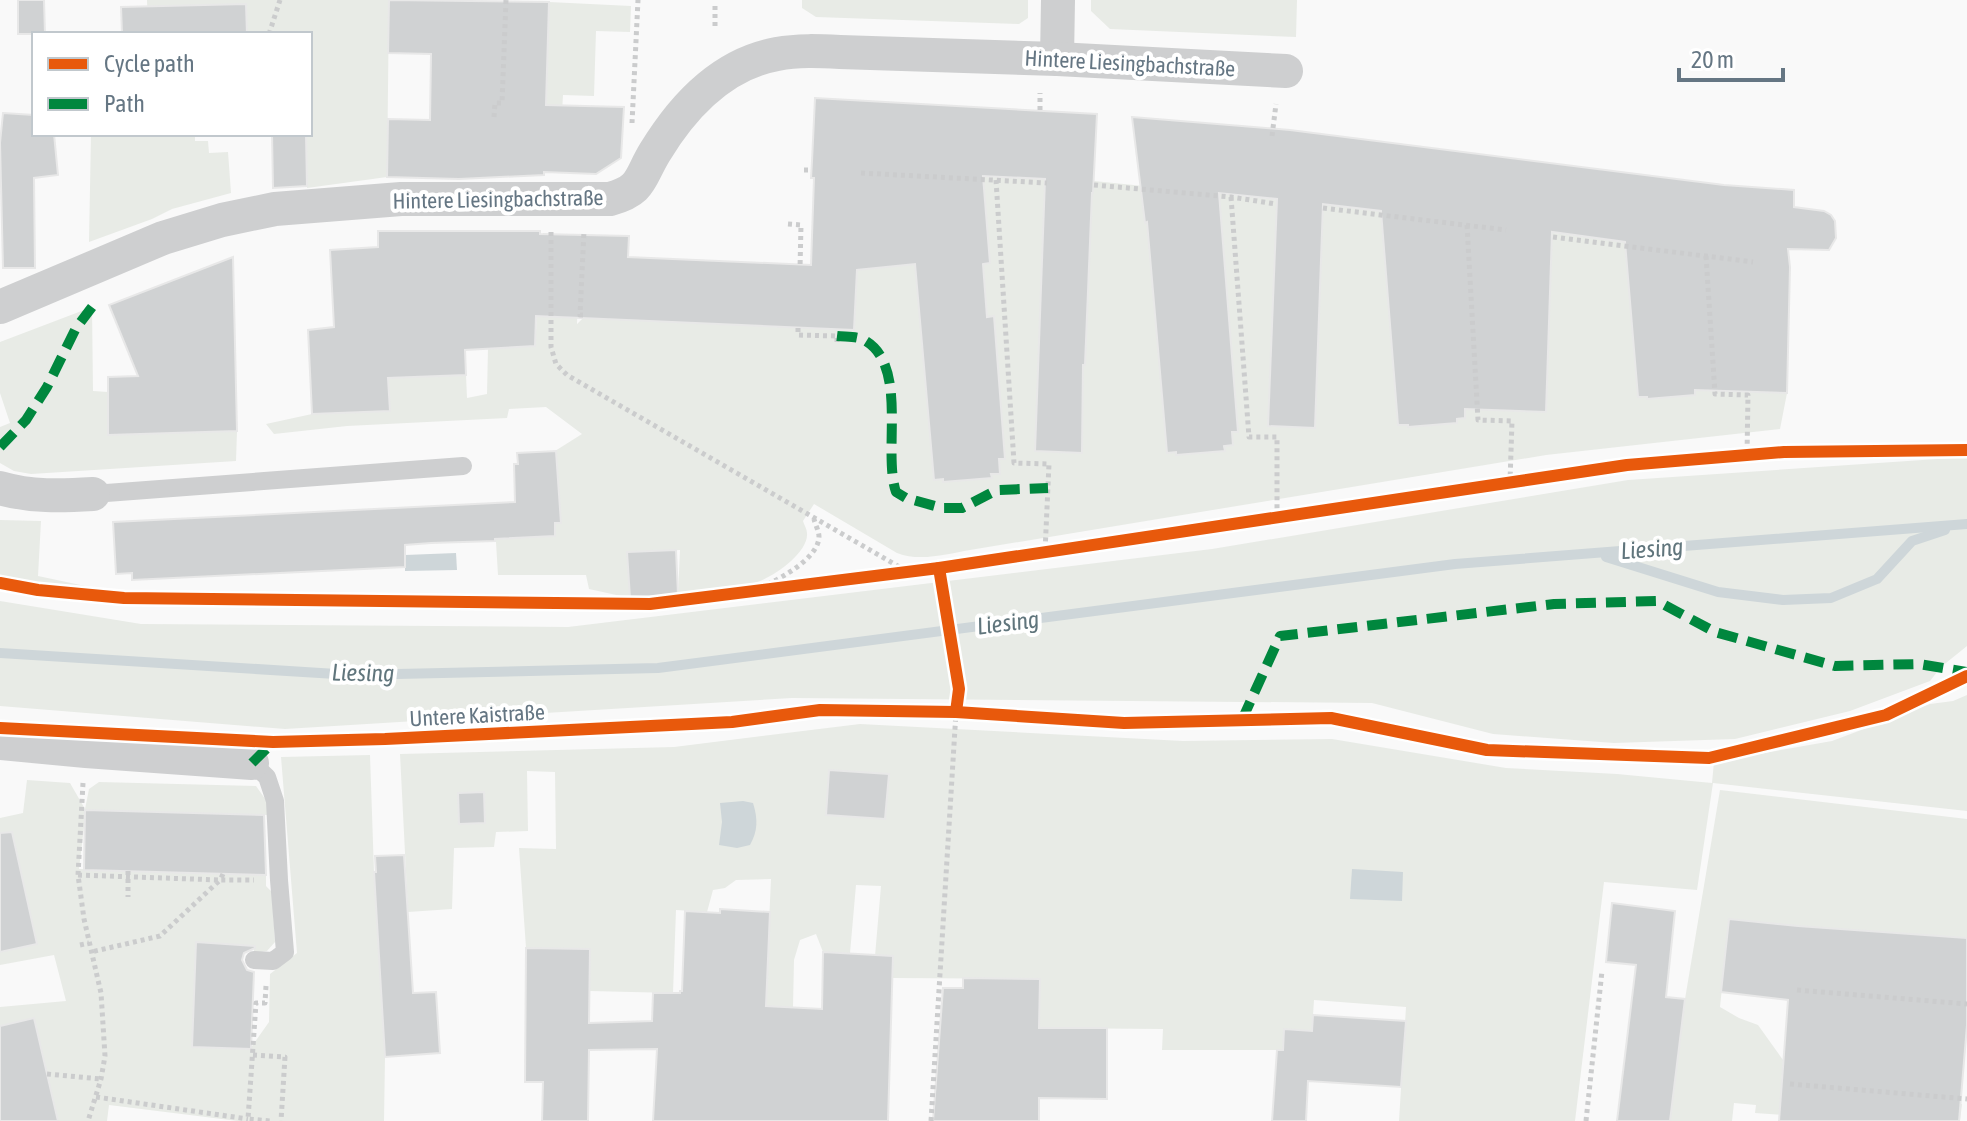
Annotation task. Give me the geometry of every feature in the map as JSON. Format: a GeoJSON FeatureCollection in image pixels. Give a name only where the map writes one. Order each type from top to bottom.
{"type":"FeatureCollection","features":[{"type":"Feature","properties":{"kind":"street"},"geometry":{"type":"LineString","coordinates":[[1057,59],[1058,0]]}},
{"type":"Feature","properties":{"kind":"street","name":"Hintere Liesingbachstraße"},"geometry":{"type":"LineString","coordinates":[[0,307],[163,238],[222,220],[275,209],[401,199],[610,199],[628,193],[641,181],[654,153],[703,91],[736,68],[778,54],[808,51],[1057,59],[1281,87]]}},
{"type":"Feature","properties":{"kind":"street"},"geometry":{"type":"LineString","coordinates":[[0,488],[43,497],[93,494]]}},
{"type":"Feature","properties":{"kind":"street"},"geometry":{"type":"LineString","coordinates":[[0,743],[252,763]]}},
{"type":"Feature","properties":{"kind":"lane"},"geometry":{"type":"LineString","coordinates":[[93,494],[463,466]]}},
{"type":"Feature","properties":{"kind":"lane"},"geometry":{"type":"LineString","coordinates":[[252,763],[267,777],[275,801],[285,952],[273,961],[254,960]]}},
{"type":"Feature","properties":{"kind":"path"},"geometry":{"type":"LineString","coordinates":[[270,32],[280,0]]}},
{"type":"Feature","properties":{"kind":"path"},"geometry":{"type":"LineString","coordinates":[[494,117],[495,103],[502,103],[506,0]]}},
{"type":"Feature","properties":{"kind":"path"},"geometry":{"type":"LineString","coordinates":[[631,133],[638,0]]}},
{"type":"Feature","properties":{"kind":"path"},"geometry":{"type":"LineString","coordinates":[[715,5],[715,26]]}},
{"type":"Feature","properties":{"kind":"path"},"geometry":{"type":"LineString","coordinates":[[1272,136],[1281,87]]}},
{"type":"Feature","properties":{"kind":"path"},"geometry":{"type":"LineString","coordinates":[[1040,93],[1040,110]]}},
{"type":"Feature","properties":{"kind":"path"},"geometry":{"type":"LineString","coordinates":[[861,173],[1047,183]]}},
{"type":"Feature","properties":{"kind":"path"},"geometry":{"type":"LineString","coordinates":[[996,180],[1014,463],[1049,464],[1045,552]]}},
{"type":"Feature","properties":{"kind":"path"},"geometry":{"type":"LineString","coordinates":[[1094,185],[1266,200],[1276,204]]}},
{"type":"Feature","properties":{"kind":"path"},"geometry":{"type":"LineString","coordinates":[[1231,197],[1249,437],[1277,437],[1277,517]]}},
{"type":"Feature","properties":{"kind":"path"},"geometry":{"type":"LineString","coordinates":[[551,200],[551,347],[556,364],[567,375],[908,572]]}},
{"type":"Feature","properties":{"kind":"path"},"geometry":{"type":"LineString","coordinates":[[1323,208],[1506,230]]}},
{"type":"Feature","properties":{"kind":"path"},"geometry":{"type":"LineString","coordinates":[[788,224],[801,225],[800,268]]}},
{"type":"Feature","properties":{"kind":"path"},"geometry":{"type":"LineString","coordinates":[[1467,225],[1478,420],[1512,421],[1514,481],[1494,484]]}},
{"type":"Feature","properties":{"kind":"path"},"geometry":{"type":"LineString","coordinates":[[583,315],[580,315],[584,230]]}},
{"type":"Feature","properties":{"kind":"path"},"geometry":{"type":"LineString","coordinates":[[1553,237],[1733,257],[1753,262]]}},
{"type":"Feature","properties":{"kind":"path"},"geometry":{"type":"LineString","coordinates":[[1706,256],[1715,394],[1748,395],[1753,454],[1732,455]]}},
{"type":"Feature","properties":{"kind":"path"},"geometry":{"type":"LineString","coordinates":[[798,328],[798,335],[837,336],[837,346]]}},
{"type":"Feature","properties":{"kind":"path"},"geometry":{"type":"LineString","coordinates":[[1262,519],[1293,514]]}},
{"type":"Feature","properties":{"kind":"path"},"geometry":{"type":"LineString","coordinates":[[753,591],[775,582],[811,554],[819,535],[813,518]]}},
{"type":"Feature","properties":{"kind":"path"},"geometry":{"type":"LineString","coordinates":[[1030,554],[1060,550]]}},
{"type":"Feature","properties":{"kind":"path"},"geometry":{"type":"LineString","coordinates":[[893,574],[924,570]]}},
{"type":"Feature","properties":{"kind":"path"},"geometry":{"type":"LineString","coordinates":[[738,593],[784,588]]}},
{"type":"Feature","properties":{"kind":"path"},"geometry":{"type":"LineString","coordinates":[[931,1121],[956,706]]}},
{"type":"Feature","properties":{"kind":"path"},"geometry":{"type":"LineString","coordinates":[[941,711],[956,706],[971,713]]}},
{"type":"Feature","properties":{"kind":"path"},"geometry":{"type":"LineString","coordinates":[[86,751],[78,875],[84,919],[101,993],[105,1056],[88,1121]]}},
{"type":"Feature","properties":{"kind":"path"},"geometry":{"type":"LineString","coordinates":[[78,875],[128,873],[279,880]]}},
{"type":"Feature","properties":{"kind":"path"},"geometry":{"type":"LineString","coordinates":[[128,873],[128,897]]}},
{"type":"Feature","properties":{"kind":"path"},"geometry":{"type":"LineString","coordinates":[[91,952],[160,936],[221,877]]}},
{"type":"Feature","properties":{"kind":"path"},"geometry":{"type":"LineString","coordinates":[[80,945],[89,943]]}},
{"type":"Feature","properties":{"kind":"path"},"geometry":{"type":"LineString","coordinates":[[1586,1121],[1602,971]]}},
{"type":"Feature","properties":{"kind":"path"},"geometry":{"type":"LineString","coordinates":[[248,1119],[256,1003],[265,1003],[266,989]]}},
{"type":"Feature","properties":{"kind":"path"},"geometry":{"type":"LineString","coordinates":[[1797,990],[1967,1004]]}},
{"type":"Feature","properties":{"kind":"path"},"geometry":{"type":"LineString","coordinates":[[253,1055],[285,1057],[281,1121]]}},
{"type":"Feature","properties":{"kind":"path"},"geometry":{"type":"LineString","coordinates":[[47,1074],[101,1079]]}},
{"type":"Feature","properties":{"kind":"path"},"geometry":{"type":"LineString","coordinates":[[1790,1084],[1967,1099]]}},
{"type":"Feature","properties":{"kind":"path"},"geometry":{"type":"LineString","coordinates":[[96,1097],[271,1121]]}},
{"type":"Feature","properties":{"kind":"shaded area"},"geometry":{"type":"Polygon","coordinates":[[[147,0],[389,0],[387,177],[307,188],[306,136],[312,136],[312,32],[247,32],[245,4],[192,5],[148,32],[147,0]]]}},
{"type":"Feature","properties":{"kind":"shaded area"},"geometry":{"type":"Polygon","coordinates":[[[802,0],[1028,0],[1028,18],[1019,24],[816,17],[802,8],[802,0]]]}},
{"type":"Feature","properties":{"kind":"shaded area"},"geometry":{"type":"Polygon","coordinates":[[[1091,0],[1297,0],[1296,37],[1110,29],[1091,11],[1091,0]]]}},
{"type":"Feature","properties":{"kind":"shaded area"},"geometry":{"type":"Polygon","coordinates":[[[549,2],[631,6],[630,32],[596,31],[594,96],[563,95],[562,112],[546,111],[549,2]]]}},
{"type":"Feature","properties":{"kind":"shaded area"},"geometry":{"type":"Polygon","coordinates":[[[91,136],[195,136],[195,141],[208,141],[209,153],[228,152],[231,193],[172,209],[89,242],[91,136]]]}},
{"type":"Feature","properties":{"kind":"shaded area"},"geometry":{"type":"Polygon","coordinates":[[[861,169],[1094,181],[1323,204],[1753,258],[1737,391],[1787,393],[1780,429],[1546,455],[934,556],[915,557],[897,553],[814,504],[803,521],[807,533],[802,549],[788,564],[761,581],[678,595],[680,550],[628,552],[630,598],[589,589],[586,575],[498,575],[495,526],[555,536],[555,523],[561,522],[555,451],[582,434],[546,407],[509,409],[507,418],[347,426],[274,434],[266,424],[312,414],[390,411],[384,321],[400,377],[466,375],[467,398],[487,394],[488,348],[535,346],[543,233],[580,236],[577,324],[583,318],[854,330],[861,169]]]}},
{"type":"Feature","properties":{"kind":"shaded area"},"geometry":{"type":"Polygon","coordinates":[[[92,307],[93,391],[108,392],[108,435],[237,431],[236,461],[31,474],[14,471],[0,463],[0,427],[10,423],[0,393],[0,342],[92,307]]]}},
{"type":"Feature","properties":{"kind":"shaded area"},"geometry":{"type":"Polygon","coordinates":[[[1967,457],[1967,646],[1941,667],[1930,681],[1850,711],[1735,739],[1614,743],[1493,734],[1372,703],[792,698],[285,729],[0,706],[0,601],[141,624],[568,627],[1212,549],[1628,480],[1967,457]]]}},
{"type":"Feature","properties":{"kind":"shaded area"},"geometry":{"type":"Polygon","coordinates":[[[0,520],[41,521],[38,576],[90,587],[88,590],[0,576],[0,520]]]}},
{"type":"Feature","properties":{"kind":"shaded area"},"geometry":{"type":"Polygon","coordinates":[[[456,553],[457,570],[405,571],[405,555],[456,553]]]}},
{"type":"Feature","properties":{"kind":"shaded area"},"geometry":{"type":"Polygon","coordinates":[[[1967,695],[1967,811],[1713,783],[1697,890],[1604,882],[1575,1121],[1399,1121],[1406,1007],[1314,1000],[1312,1031],[1284,1029],[1283,1050],[1162,1050],[1163,1029],[1039,1028],[1040,979],[892,978],[875,956],[881,886],[856,885],[850,953],[823,952],[816,934],[800,940],[794,960],[786,1121],[760,1121],[771,879],[736,880],[725,888],[713,890],[707,912],[676,910],[673,993],[590,991],[590,949],[526,948],[519,848],[556,849],[555,772],[527,771],[528,831],[496,832],[494,847],[454,848],[452,909],[408,912],[400,754],[674,747],[860,724],[1183,741],[1332,739],[1506,768],[1712,783],[1714,762],[1832,741],[1930,704],[1953,701],[1967,695]],[[889,775],[858,785],[828,783],[826,815],[885,819],[889,775]]]}},
{"type":"Feature","properties":{"kind":"shaded area"},"geometry":{"type":"Polygon","coordinates":[[[370,755],[385,1057],[384,1121],[238,1121],[109,1105],[107,1121],[58,1121],[0,1026],[0,1007],[66,1001],[54,955],[0,965],[0,952],[36,943],[15,844],[0,846],[0,818],[23,813],[27,780],[70,783],[85,809],[89,789],[99,782],[256,786],[268,803],[268,815],[86,810],[79,869],[266,875],[266,886],[272,892],[275,942],[267,951],[254,953],[254,946],[196,942],[250,1049],[269,1022],[270,974],[297,953],[281,757],[370,755]]]}},
{"type":"Feature","properties":{"kind":"shaded area"},"geometry":{"type":"Polygon","coordinates":[[[1720,790],[1967,819],[1967,938],[1729,919],[1720,1007],[1758,1025],[1783,1060],[1781,1088],[1962,1104],[1960,1121],[1869,1121],[1755,1113],[1756,1105],[1734,1103],[1732,1121],[1670,1121],[1685,999],[1720,790]]]}},
{"type":"Feature","properties":{"kind":"shaded area"},"geometry":{"type":"Polygon","coordinates":[[[720,803],[753,803],[756,814],[753,840],[750,845],[737,848],[719,845],[722,822],[720,803]]]}},
{"type":"Feature","properties":{"kind":"shaded area"},"geometry":{"type":"Polygon","coordinates":[[[1352,869],[1403,872],[1402,901],[1350,899],[1352,869]]]}},
{"type":"Feature","properties":{"kind":"building"},"geometry":{"type":"Polygon","coordinates":[[[18,0],[44,0],[45,32],[18,34],[18,0]]]}},
{"type":"Feature","properties":{"kind":"building"},"geometry":{"type":"Polygon","coordinates":[[[389,0],[549,2],[546,105],[624,107],[621,158],[596,174],[544,172],[544,175],[459,179],[387,177],[388,119],[430,120],[431,54],[388,53],[389,0]]]}},
{"type":"Feature","properties":{"kind":"building"},"geometry":{"type":"Polygon","coordinates":[[[246,4],[247,32],[122,32],[121,7],[246,4]]]}},
{"type":"Feature","properties":{"kind":"building"},"geometry":{"type":"Polygon","coordinates":[[[815,98],[1097,114],[1083,365],[1082,453],[1035,451],[1045,179],[983,176],[990,263],[983,264],[987,317],[994,316],[1005,459],[999,459],[1000,474],[991,474],[992,478],[934,480],[915,264],[857,270],[854,330],[536,316],[535,346],[465,350],[466,375],[388,378],[390,411],[312,414],[308,330],[334,327],[330,250],[378,247],[378,231],[540,231],[540,234],[629,236],[628,257],[811,265],[815,98]]]}},
{"type":"Feature","properties":{"kind":"building"},"geometry":{"type":"Polygon","coordinates":[[[3,113],[32,115],[32,136],[54,136],[58,175],[34,178],[35,268],[3,268],[0,143],[3,113]]]}},
{"type":"Feature","properties":{"kind":"building"},"geometry":{"type":"Polygon","coordinates":[[[1132,117],[1290,130],[1724,185],[1794,190],[1794,207],[1824,211],[1831,215],[1835,221],[1836,238],[1829,250],[1788,249],[1787,393],[1695,390],[1695,395],[1638,397],[1625,242],[1552,232],[1546,412],[1465,409],[1465,418],[1457,419],[1457,423],[1408,427],[1398,425],[1381,211],[1323,204],[1315,428],[1268,426],[1277,199],[1219,193],[1238,432],[1232,432],[1233,445],[1224,446],[1225,451],[1176,455],[1176,452],[1167,453],[1147,222],[1132,117]]]}},
{"type":"Feature","properties":{"kind":"building"},"geometry":{"type":"Polygon","coordinates":[[[272,136],[306,136],[307,186],[273,188],[272,136]]]}},
{"type":"Feature","properties":{"kind":"building"},"geometry":{"type":"Polygon","coordinates":[[[233,257],[237,431],[108,435],[108,377],[138,376],[109,305],[233,257]]]}},
{"type":"Feature","properties":{"kind":"building"},"geometry":{"type":"Polygon","coordinates":[[[556,451],[561,523],[555,523],[555,536],[405,545],[405,567],[132,580],[132,573],[116,574],[113,522],[515,502],[514,464],[518,464],[517,453],[556,451]]]}},
{"type":"Feature","properties":{"kind":"building"},"geometry":{"type":"Polygon","coordinates":[[[676,550],[678,595],[630,598],[627,552],[676,550]]]}},
{"type":"Feature","properties":{"kind":"building"},"geometry":{"type":"Polygon","coordinates":[[[829,770],[889,774],[885,819],[826,815],[829,770]]]}},
{"type":"Feature","properties":{"kind":"building"},"geometry":{"type":"Polygon","coordinates":[[[484,792],[485,823],[459,824],[458,793],[484,792]]]}},
{"type":"Feature","properties":{"kind":"building"},"geometry":{"type":"Polygon","coordinates":[[[85,810],[264,815],[266,875],[84,870],[85,810]]]}},
{"type":"Feature","properties":{"kind":"building"},"geometry":{"type":"Polygon","coordinates":[[[12,832],[37,944],[0,952],[0,833],[12,832]]]}},
{"type":"Feature","properties":{"kind":"building"},"geometry":{"type":"Polygon","coordinates":[[[404,855],[413,993],[436,992],[440,1053],[385,1057],[375,856],[404,855]]]}},
{"type":"Feature","properties":{"kind":"building"},"geometry":{"type":"Polygon","coordinates":[[[1612,903],[1675,911],[1666,997],[1685,999],[1670,1121],[1617,1121],[1636,965],[1606,962],[1612,903]]]}},
{"type":"Feature","properties":{"kind":"building"},"geometry":{"type":"Polygon","coordinates":[[[720,909],[770,912],[766,1006],[822,1009],[823,952],[893,956],[888,1121],[653,1121],[657,1049],[589,1050],[588,1121],[542,1121],[543,1082],[525,1082],[526,948],[590,949],[589,1023],[652,1021],[653,993],[682,991],[685,911],[720,913],[720,909]]]}},
{"type":"Feature","properties":{"kind":"building"},"geometry":{"type":"Polygon","coordinates":[[[1729,919],[1967,938],[1967,1025],[1959,1121],[1779,1121],[1788,1000],[1721,992],[1729,919]]]}},
{"type":"Feature","properties":{"kind":"building"},"geometry":{"type":"Polygon","coordinates":[[[196,942],[255,946],[244,953],[242,960],[247,970],[254,972],[251,1049],[192,1047],[196,942]]]}},
{"type":"Feature","properties":{"kind":"building"},"geometry":{"type":"Polygon","coordinates":[[[963,978],[1040,979],[1039,1028],[1107,1028],[1107,1099],[1039,1098],[1039,1121],[933,1121],[943,988],[963,988],[963,978]]]}},
{"type":"Feature","properties":{"kind":"building"},"geometry":{"type":"Polygon","coordinates":[[[1313,1015],[1406,1021],[1401,1087],[1308,1081],[1306,1121],[1272,1121],[1277,1050],[1283,1050],[1284,1029],[1312,1031],[1313,1015]]]}},
{"type":"Feature","properties":{"kind":"building"},"geometry":{"type":"Polygon","coordinates":[[[34,1018],[58,1121],[0,1121],[0,1026],[34,1018]]]}},
{"type":"Feature","properties":{"kind":"waterway","name":"Liesing"},"geometry":{"type":"LineString","coordinates":[[0,653],[352,675],[658,668],[1455,564],[1967,524]]}},
{"type":"Feature","properties":{"kind":"waterway"},"geometry":{"type":"LineString","coordinates":[[1606,557],[1718,592],[1783,600],[1831,598],[1877,579],[1912,541],[1945,530]]}},
{"type":"Feature","properties":{"kind":"marked path"},"geometry":{"type":"LineString","coordinates":[[0,447],[26,420],[47,387],[76,328],[92,307]]}},
{"type":"Feature","properties":{"kind":"marked path"},"geometry":{"type":"LineString","coordinates":[[837,336],[862,339],[877,350],[886,367],[892,409],[892,475],[896,492],[942,508],[962,508],[997,490],[1048,488]]}},
{"type":"Feature","properties":{"kind":"marked path"},"geometry":{"type":"LineString","coordinates":[[1242,720],[1280,636],[1554,604],[1657,601],[1715,632],[1835,666],[1919,664],[1967,672]]}},
{"type":"Feature","properties":{"kind":"marked path"},"geometry":{"type":"LineString","coordinates":[[252,763],[273,742]]}},
{"type":"Feature","properties":{"kind":"cycle path"},"geometry":{"type":"LineString","coordinates":[[0,583],[124,598],[650,604],[939,568],[1627,465],[1784,452],[1967,450]]}},
{"type":"Feature","properties":{"kind":"cycle path"},"geometry":{"type":"LineString","coordinates":[[939,568],[959,689],[956,712]]}},
{"type":"Feature","properties":{"kind":"cycle path","name":"Untere Kaistraße"},"geometry":{"type":"LineString","coordinates":[[0,728],[273,742],[732,722],[820,710],[956,712],[1124,723],[1331,718],[1487,750],[1709,758],[1886,715],[1967,676]]}}]}
